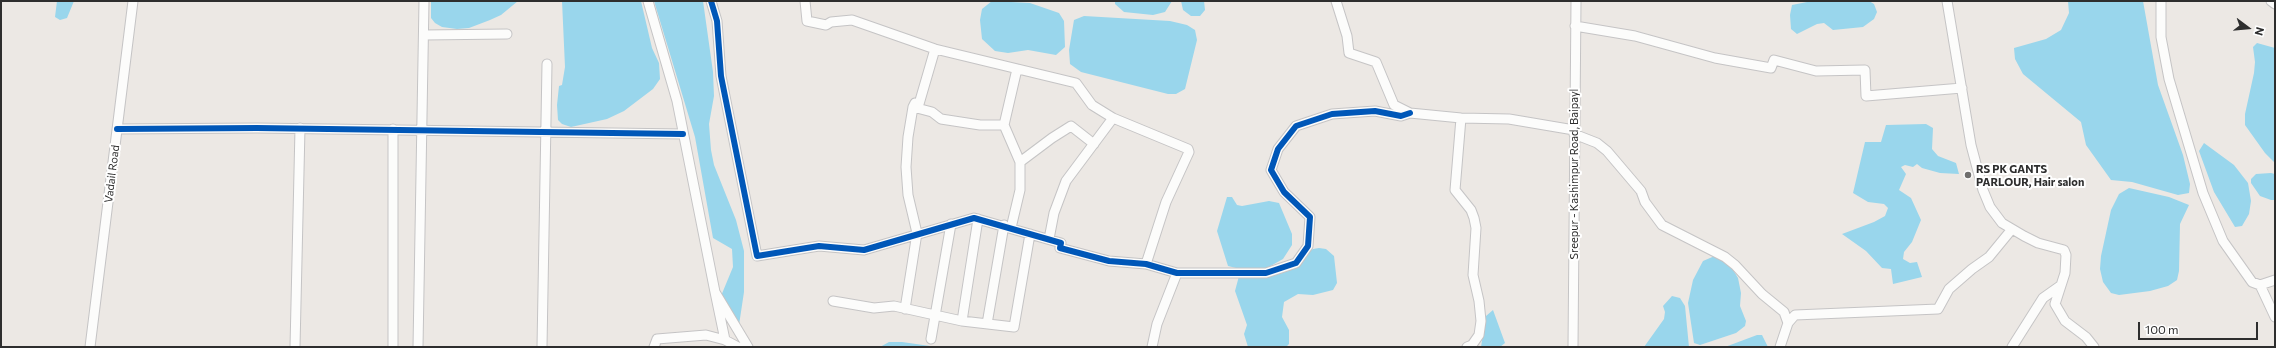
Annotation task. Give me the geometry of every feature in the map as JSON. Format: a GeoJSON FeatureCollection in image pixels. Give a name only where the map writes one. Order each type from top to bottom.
{"type":"FeatureCollection","features":[{"type":"Feature","properties":{"kind":"street","name":"Vadail Road"},"geometry":{"type":"LineString","coordinates":[[90,347],[133,1]]}},
{"type":"Feature","properties":{"kind":"street"},"geometry":{"type":"LineString","coordinates":[[418,347],[423,129],[424,1]]}},
{"type":"Feature","properties":{"kind":"street"},"geometry":{"type":"LineString","coordinates":[[648,1],[677,101],[725,340]]}},
{"type":"Feature","properties":{"kind":"street"},"geometry":{"type":"LineString","coordinates":[[711,1],[717,21],[721,76],[757,256],[819,246],[864,250],[917,233],[974,218],[1049,239],[1061,243],[1060,248],[1109,261],[1146,264],[1177,273],[1266,273],[1296,263],[1308,246],[1310,217],[1284,192],[1271,170],[1283,143],[1296,126],[1332,114],[1375,111],[1401,116],[1410,113]]}},
{"type":"Feature","properties":{"kind":"street"},"geometry":{"type":"LineString","coordinates":[[805,1],[807,21],[826,25],[831,22],[852,20],[935,48],[1076,83],[1092,105],[1113,118],[1188,149],[1189,152],[1166,202],[1146,264]]}},
{"type":"Feature","properties":{"kind":"street"},"geometry":{"type":"LineString","coordinates":[[1336,1],[1347,36],[1348,53],[1376,62],[1394,106],[1410,113],[1461,118],[1509,120],[1574,132],[1597,143],[1607,151],[1641,191],[1645,202],[1662,224],[1725,257],[1735,264],[1762,294],[1784,312],[1788,323]]}},
{"type":"Feature","properties":{"kind":"street","name":"Sreepur - Kashimpur Road, Baipayl"},"geometry":{"type":"LineString","coordinates":[[1573,347],[1576,1]]}},
{"type":"Feature","properties":{"kind":"street"},"geometry":{"type":"LineString","coordinates":[[1947,1],[1971,145],[1983,190],[1990,207],[2002,223],[2012,230],[2038,243],[2064,250],[2066,255],[2065,273],[2055,304],[2065,321],[2086,337],[2094,347]]}},
{"type":"Feature","properties":{"kind":"street"},"geometry":{"type":"LineString","coordinates":[[2155,1],[2161,61],[2169,79]]}},
{"type":"Feature","properties":{"kind":"street"},"geometry":{"type":"LineString","coordinates":[[2161,1],[2162,37],[2169,79],[2203,193],[2223,241],[2252,282],[2260,285],[2275,280]]}},
{"type":"Feature","properties":{"kind":"street"},"geometry":{"type":"LineString","coordinates":[[2271,1],[2275,4]]}},
{"type":"Feature","properties":{"kind":"street"},"geometry":{"type":"LineString","coordinates":[[1575,26],[1635,36],[1715,58],[1771,68],[1774,60],[1816,71],[1865,70],[1866,96],[1962,88]]}},
{"type":"Feature","properties":{"kind":"street"},"geometry":{"type":"LineString","coordinates":[[424,35],[507,34]]}},
{"type":"Feature","properties":{"kind":"street"},"geometry":{"type":"LineString","coordinates":[[905,309],[917,233],[908,195],[906,167],[913,107],[915,103],[919,104],[935,48]]}},
{"type":"Feature","properties":{"kind":"street"},"geometry":{"type":"LineString","coordinates":[[542,347],[547,64]]}},
{"type":"Feature","properties":{"kind":"street"},"geometry":{"type":"LineString","coordinates":[[987,324],[1008,227],[1020,190],[1020,162],[1004,125],[1017,69]]}},
{"type":"Feature","properties":{"kind":"street"},"geometry":{"type":"LineString","coordinates":[[913,107],[932,112],[941,119],[980,125],[1004,125]]}},
{"type":"Feature","properties":{"kind":"street"},"geometry":{"type":"LineString","coordinates":[[1049,239],[1054,213],[1066,181],[1113,118]]}},
{"type":"Feature","properties":{"kind":"street"},"geometry":{"type":"LineString","coordinates":[[1461,118],[1455,190],[1470,210],[1475,223],[1473,275],[1482,321],[1479,335],[1472,346],[1467,347]]}},
{"type":"Feature","properties":{"kind":"street"},"geometry":{"type":"LineString","coordinates":[[1020,162],[1071,126],[1094,144]]}},
{"type":"Feature","properties":{"kind":"street"},"geometry":{"type":"LineString","coordinates":[[295,347],[300,128]]}},
{"type":"Feature","properties":{"kind":"street"},"geometry":{"type":"LineString","coordinates":[[117,129],[423,129],[545,133],[683,134]]}},
{"type":"Feature","properties":{"kind":"street"},"geometry":{"type":"LineString","coordinates":[[393,129],[393,347]]}},
{"type":"Feature","properties":{"kind":"street"},"geometry":{"type":"LineString","coordinates":[[962,321],[978,219]]}},
{"type":"Feature","properties":{"kind":"street"},"geometry":{"type":"LineString","coordinates":[[931,338],[951,224]]}},
{"type":"Feature","properties":{"kind":"street"},"geometry":{"type":"LineString","coordinates":[[1780,347],[1788,323],[1795,315],[1938,310],[1949,289],[1972,269],[1990,257],[2012,230]]}},
{"type":"Feature","properties":{"kind":"street"},"geometry":{"type":"LineString","coordinates":[[833,301],[874,308],[894,306],[962,321],[1014,327],[1030,234]]}},
{"type":"Feature","properties":{"kind":"street"},"geometry":{"type":"LineString","coordinates":[[1152,347],[1157,324],[1177,273]]}},
{"type":"Feature","properties":{"kind":"street"},"geometry":{"type":"LineString","coordinates":[[2260,285],[2275,317]]}},
{"type":"Feature","properties":{"kind":"street"},"geometry":{"type":"LineString","coordinates":[[2012,347],[2043,298],[2060,286]]}},
{"type":"Feature","properties":{"kind":"street"},"geometry":{"type":"LineString","coordinates":[[715,292],[748,347]]}},
{"type":"Feature","properties":{"kind":"street"},"geometry":{"type":"LineString","coordinates":[[654,347],[657,339],[706,334],[725,340],[738,347]]}},
{"type":"Feature","properties":{"kind":"water"},"geometry":{"type":"Polygon","coordinates":[[[57,1],[74,1],[67,18],[60,20],[55,17],[57,1]]]}},
{"type":"Feature","properties":{"kind":"water"},"geometry":{"type":"Polygon","coordinates":[[[431,1],[518,1],[501,15],[469,28],[457,29],[442,27],[435,23],[431,18],[431,1]]]}},
{"type":"Feature","properties":{"kind":"water"},"geometry":{"type":"Polygon","coordinates":[[[562,1],[641,1],[652,48],[659,63],[660,79],[653,89],[624,111],[607,119],[571,127],[562,124],[558,120],[557,105],[559,86],[562,85],[565,67],[562,1]]]}},
{"type":"Feature","properties":{"kind":"water"},"geometry":{"type":"Polygon","coordinates":[[[654,1],[703,1],[713,72],[714,96],[709,124],[711,150],[714,165],[736,220],[744,251],[744,292],[739,325],[721,296],[733,267],[732,249],[713,238],[695,137],[654,1]]]}},
{"type":"Feature","properties":{"kind":"water"},"geometry":{"type":"Polygon","coordinates":[[[992,1],[1030,3],[1059,13],[1064,21],[1065,47],[1056,55],[1028,50],[1008,53],[995,51],[982,39],[980,20],[982,9],[992,1]]]}},
{"type":"Feature","properties":{"kind":"water"},"geometry":{"type":"Polygon","coordinates":[[[1115,1],[1172,1],[1165,12],[1153,15],[1124,12],[1115,4],[1115,1]]]}},
{"type":"Feature","properties":{"kind":"water"},"geometry":{"type":"Polygon","coordinates":[[[1181,1],[1204,1],[1205,10],[1200,16],[1191,16],[1183,10],[1181,1]]]}},
{"type":"Feature","properties":{"kind":"water"},"geometry":{"type":"Polygon","coordinates":[[[1812,1],[1869,1],[1874,4],[1877,12],[1874,19],[1863,27],[1833,30],[1824,23],[1817,24],[1797,34],[1791,29],[1790,15],[1792,5],[1812,1]]]}},
{"type":"Feature","properties":{"kind":"water"},"geometry":{"type":"Polygon","coordinates":[[[2068,1],[2143,1],[2158,85],[2183,155],[2190,184],[2189,193],[2178,195],[2132,182],[2111,180],[2086,145],[2081,122],[2023,74],[2015,59],[2014,48],[2046,39],[2061,30],[2069,13],[2068,1]]]}},
{"type":"Feature","properties":{"kind":"water"},"geometry":{"type":"Polygon","coordinates":[[[1084,16],[1170,21],[1187,25],[1195,30],[1197,40],[1185,89],[1176,94],[1168,94],[1081,72],[1070,64],[1069,50],[1074,20],[1084,16]]]}},
{"type":"Feature","properties":{"kind":"water"},"geometry":{"type":"Polygon","coordinates":[[[2257,43],[2275,48],[2275,163],[2265,153],[2245,125],[2245,114],[2254,73],[2255,62],[2253,47],[2257,43]]]}},
{"type":"Feature","properties":{"kind":"water"},"geometry":{"type":"Polygon","coordinates":[[[1926,124],[1933,128],[1932,149],[1938,156],[1956,163],[1959,174],[1940,173],[1922,168],[1917,164],[1913,167],[1905,165],[1901,167],[1906,174],[1899,190],[1911,198],[1921,220],[1912,242],[1904,252],[1903,259],[1910,263],[1917,262],[1922,277],[1893,284],[1891,269],[1882,268],[1866,251],[1842,234],[1874,222],[1885,216],[1888,208],[1884,204],[1868,202],[1853,193],[1865,142],[1881,142],[1886,125],[1926,124]]]}},
{"type":"Feature","properties":{"kind":"water"},"geometry":{"type":"Polygon","coordinates":[[[2204,143],[2234,165],[2248,183],[2251,201],[2249,214],[2242,226],[2235,227],[2214,192],[2199,151],[2204,143]]]}},
{"type":"Feature","properties":{"kind":"water"},"geometry":{"type":"Polygon","coordinates":[[[2256,174],[2275,174],[2275,200],[2260,196],[2251,183],[2251,179],[2256,174]]]}},
{"type":"Feature","properties":{"kind":"water"},"geometry":{"type":"Polygon","coordinates":[[[2129,188],[2169,197],[2189,205],[2180,224],[2179,271],[2177,280],[2168,286],[2150,291],[2119,295],[2111,293],[2103,282],[2100,269],[2101,256],[2111,210],[2119,194],[2129,188]]]}},
{"type":"Feature","properties":{"kind":"water"},"geometry":{"type":"Polygon","coordinates":[[[1227,197],[1232,197],[1237,205],[1242,206],[1269,201],[1279,203],[1292,234],[1292,245],[1283,259],[1267,268],[1240,269],[1228,266],[1217,231],[1227,197]]]}},
{"type":"Feature","properties":{"kind":"water"},"geometry":{"type":"Polygon","coordinates":[[[1313,249],[1326,249],[1334,256],[1337,283],[1333,290],[1313,295],[1298,294],[1284,302],[1282,317],[1289,330],[1289,344],[1286,347],[1248,347],[1244,334],[1247,325],[1235,291],[1239,276],[1271,274],[1313,249]]]}},
{"type":"Feature","properties":{"kind":"water"},"geometry":{"type":"Polygon","coordinates":[[[1717,255],[1732,268],[1738,278],[1741,293],[1740,306],[1746,321],[1745,326],[1736,333],[1700,345],[1694,343],[1688,303],[1693,280],[1703,261],[1717,255]]]}},
{"type":"Feature","properties":{"kind":"water"},"geometry":{"type":"Polygon","coordinates":[[[1672,296],[1680,298],[1685,306],[1689,347],[1644,347],[1664,319],[1665,312],[1663,306],[1672,296]]]}},
{"type":"Feature","properties":{"kind":"water"},"geometry":{"type":"Polygon","coordinates":[[[1493,310],[1505,343],[1500,347],[1481,347],[1486,316],[1493,310]]]}},
{"type":"Feature","properties":{"kind":"water"},"geometry":{"type":"Polygon","coordinates":[[[1757,335],[1762,335],[1768,347],[1725,347],[1757,335]]]}},
{"type":"Feature","properties":{"kind":"water"},"geometry":{"type":"Polygon","coordinates":[[[889,342],[902,342],[937,347],[880,347],[889,342]]]}},
{"type":"Feature","properties":{"kind":"cycle path"},"geometry":{"type":"LineString","coordinates":[[711,1],[717,21],[721,76],[757,256],[819,246],[864,250],[974,218],[1061,243],[1060,248],[1109,261],[1146,264],[1177,273],[1266,273],[1296,263],[1308,246],[1310,217],[1284,192],[1271,170],[1278,149],[1296,126],[1332,114],[1375,111],[1401,116],[1410,113]]}},
{"type":"Feature","properties":{"kind":"cycle path"},"geometry":{"type":"LineString","coordinates":[[117,129],[257,128],[683,134]]}},
{"type":"Feature","properties":{"kind":"place","name":"RS PK GANTS PARLOUR, Hair salon"},"geometry":{"type":"Point","coordinates":[1968,175]}}]}
